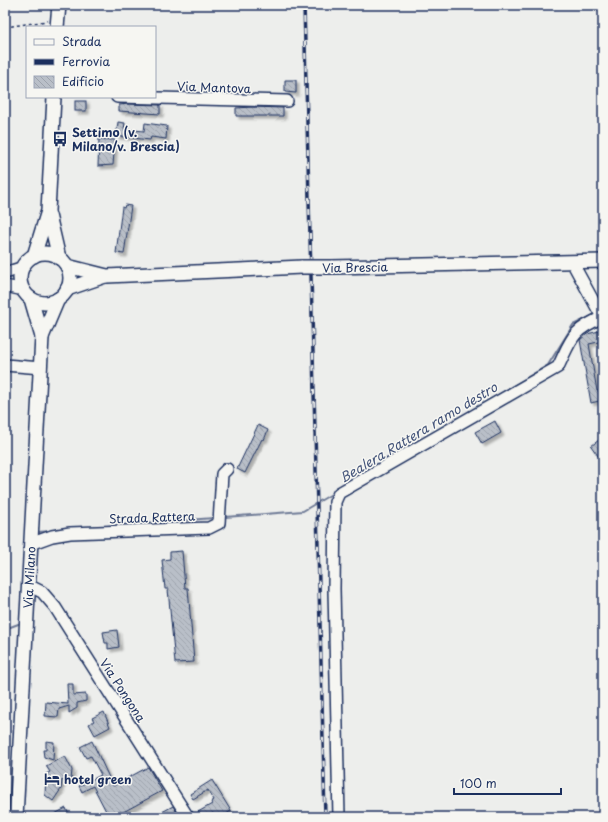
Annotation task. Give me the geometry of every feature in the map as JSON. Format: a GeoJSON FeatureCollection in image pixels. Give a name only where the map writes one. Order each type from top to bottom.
{"type":"FeatureCollection","features":[{"type":"Feature","properties":{"kind":"main road"},"geometry":{"type":"LineString","coordinates":[[58,24],[59,5]]}},
{"type":"Feature","properties":{"kind":"main road"},"geometry":{"type":"LineString","coordinates":[[48,211],[70,282],[67,289],[58,299],[44,303],[28,294],[21,283],[24,266],[34,256],[48,211],[54,98]]}},
{"type":"Feature","properties":{"kind":"main road"},"geometry":{"type":"LineString","coordinates":[[34,256],[47,253],[63,262],[107,276]]}},
{"type":"Feature","properties":{"kind":"main road","name":"Via Brescia"},"geometry":{"type":"LineString","coordinates":[[107,276],[332,267],[603,261]]}},
{"type":"Feature","properties":{"kind":"main road"},"geometry":{"type":"LineString","coordinates":[[67,289],[107,276]]}},
{"type":"Feature","properties":{"kind":"main road","name":"Via Milano"},"geometry":{"type":"LineString","coordinates":[[16,817],[42,337],[28,294]]}},
{"type":"Feature","properties":{"kind":"main road","name":"Via Milano"},"geometry":{"type":"LineString","coordinates":[[42,337],[58,299]]}},
{"type":"Feature","properties":{"kind":"street","name":"Via Mantova"},"geometry":{"type":"LineString","coordinates":[[151,98],[287,102]]}},
{"type":"Feature","properties":{"kind":"street"},"geometry":{"type":"LineString","coordinates":[[339,817],[334,589],[336,502],[339,493],[558,368],[568,344],[576,331],[603,317],[572,262]]}},
{"type":"Feature","properties":{"kind":"street"},"geometry":{"type":"LineString","coordinates":[[5,273],[24,266]]}},
{"type":"Feature","properties":{"kind":"street"},"geometry":{"type":"LineString","coordinates":[[5,286],[28,294]]}},
{"type":"Feature","properties":{"kind":"street"},"geometry":{"type":"LineString","coordinates":[[5,365],[41,368]]}},
{"type":"Feature","properties":{"kind":"street","name":"Strada Rattera"},"geometry":{"type":"LineString","coordinates":[[30,544],[52,536],[70,533],[209,528],[219,523],[222,474],[227,469]]}},
{"type":"Feature","properties":{"kind":"street","name":"Via Pongona"},"geometry":{"type":"LineString","coordinates":[[28,585],[42,592],[55,607],[188,817]]}},
{"type":"Feature","properties":{"kind":"path"},"geometry":{"type":"LineString","coordinates":[[5,27],[41,21],[58,24]]}},
{"type":"Feature","properties":{"kind":"building"},"geometry":{"type":"Polygon","coordinates":[[[285,80],[296,80],[296,93],[285,92],[285,80]]]}},
{"type":"Feature","properties":{"kind":"building"},"geometry":{"type":"Polygon","coordinates":[[[75,101],[86,101],[86,111],[75,111],[75,101]]]}},
{"type":"Feature","properties":{"kind":"building"},"geometry":{"type":"Polygon","coordinates":[[[119,105],[160,105],[160,114],[119,111],[119,105]]]}},
{"type":"Feature","properties":{"kind":"building"},"geometry":{"type":"Polygon","coordinates":[[[236,108],[283,108],[283,116],[236,116],[236,108]]]}},
{"type":"Feature","properties":{"kind":"building"},"geometry":{"type":"Polygon","coordinates":[[[118,122],[125,123],[124,129],[144,131],[145,123],[167,126],[166,139],[151,137],[150,140],[116,136],[118,122]]]}},
{"type":"Feature","properties":{"kind":"building"},"geometry":{"type":"Polygon","coordinates":[[[99,139],[115,140],[113,165],[98,166],[99,139]]]}},
{"type":"Feature","properties":{"kind":"building"},"geometry":{"type":"Polygon","coordinates":[[[125,205],[131,206],[124,254],[116,253],[122,207],[124,208],[125,205]]]}},
{"type":"Feature","properties":{"kind":"building"},"geometry":{"type":"Polygon","coordinates":[[[603,330],[603,341],[589,344],[597,391],[603,390],[603,400],[591,403],[580,340],[587,334],[603,330]]]}},
{"type":"Feature","properties":{"kind":"building"},"geometry":{"type":"Polygon","coordinates":[[[495,421],[501,433],[482,444],[475,432],[495,421]]]}},
{"type":"Feature","properties":{"kind":"building"},"geometry":{"type":"Polygon","coordinates":[[[258,425],[268,430],[245,473],[237,469],[258,425]]]}},
{"type":"Feature","properties":{"kind":"building"},"geometry":{"type":"Polygon","coordinates":[[[603,437],[603,463],[591,446],[603,437]]]}},
{"type":"Feature","properties":{"kind":"building"},"geometry":{"type":"Polygon","coordinates":[[[182,551],[185,588],[188,588],[194,662],[175,663],[168,589],[165,589],[162,560],[170,559],[170,552],[182,551]]]}},
{"type":"Feature","properties":{"kind":"building"},"geometry":{"type":"Polygon","coordinates":[[[117,630],[119,647],[108,649],[108,643],[105,643],[103,632],[117,630]]]}},
{"type":"Feature","properties":{"kind":"building"},"geometry":{"type":"Polygon","coordinates":[[[67,684],[73,684],[73,695],[86,694],[86,701],[77,703],[77,708],[69,713],[69,706],[59,709],[58,717],[45,716],[46,702],[68,704],[67,684]]]}},
{"type":"Feature","properties":{"kind":"building"},"geometry":{"type":"Polygon","coordinates":[[[104,712],[110,727],[95,735],[89,724],[94,721],[92,718],[104,712]]]}},
{"type":"Feature","properties":{"kind":"building"},"geometry":{"type":"Polygon","coordinates":[[[46,741],[54,742],[53,760],[44,757],[43,750],[46,750],[46,741]]]}},
{"type":"Feature","properties":{"kind":"building"},"geometry":{"type":"Polygon","coordinates":[[[92,741],[113,786],[148,767],[162,791],[114,817],[109,817],[93,786],[82,792],[79,786],[101,775],[91,756],[86,758],[80,747],[92,741]]]}},
{"type":"Feature","properties":{"kind":"building"},"geometry":{"type":"Polygon","coordinates":[[[65,756],[72,770],[71,780],[62,780],[61,789],[53,801],[45,795],[46,774],[50,772],[46,766],[65,756]]]}},
{"type":"Feature","properties":{"kind":"building"},"geometry":{"type":"Polygon","coordinates":[[[212,780],[231,811],[221,817],[215,817],[213,813],[207,817],[201,817],[198,812],[212,804],[211,802],[214,800],[208,790],[193,799],[190,794],[212,780]]]}},
{"type":"Feature","properties":{"kind":"building"},"geometry":{"type":"Polygon","coordinates":[[[173,806],[180,817],[153,817],[173,806]]]}},
{"type":"Feature","properties":{"kind":"building"},"geometry":{"type":"Polygon","coordinates":[[[66,808],[70,817],[49,817],[66,808]]]}},
{"type":"Feature","properties":{"kind":"waterway","name":"Bealera Rattera ramo destro"},"geometry":{"type":"LineString","coordinates":[[483,404],[548,365],[573,325],[590,317]]}},
{"type":"Feature","properties":{"kind":"waterway","name":"Bealera Rattera ramo destro"},"geometry":{"type":"LineString","coordinates":[[225,517],[303,511],[335,492]]}},
{"type":"Feature","properties":{"kind":"waterway","name":"Bealera Rattera ramo destro"},"geometry":{"type":"LineString","coordinates":[[107,526],[214,518]]}},
{"type":"Feature","properties":{"kind":"waterway","name":"Bealera Rattera ramo destro"},"geometry":{"type":"LineString","coordinates":[[37,532],[53,531]]}},
{"type":"Feature","properties":{"kind":"waterway","name":"Bealera Rattera ramo destro"},"geometry":{"type":"LineString","coordinates":[[5,629],[21,623]]}},
{"type":"Feature","properties":{"kind":"railway"},"geometry":{"type":"LineString","coordinates":[[304,5],[325,817]]}},
{"type":"Feature","properties":{"kind":"place","name":"Settimo (v. Milano/v. Brescia)"},"geometry":{"type":"Point","coordinates":[60,139]}},
{"type":"Feature","properties":{"kind":"place","name":"hotel green"},"geometry":{"type":"Point","coordinates":[52,779]}}]}
